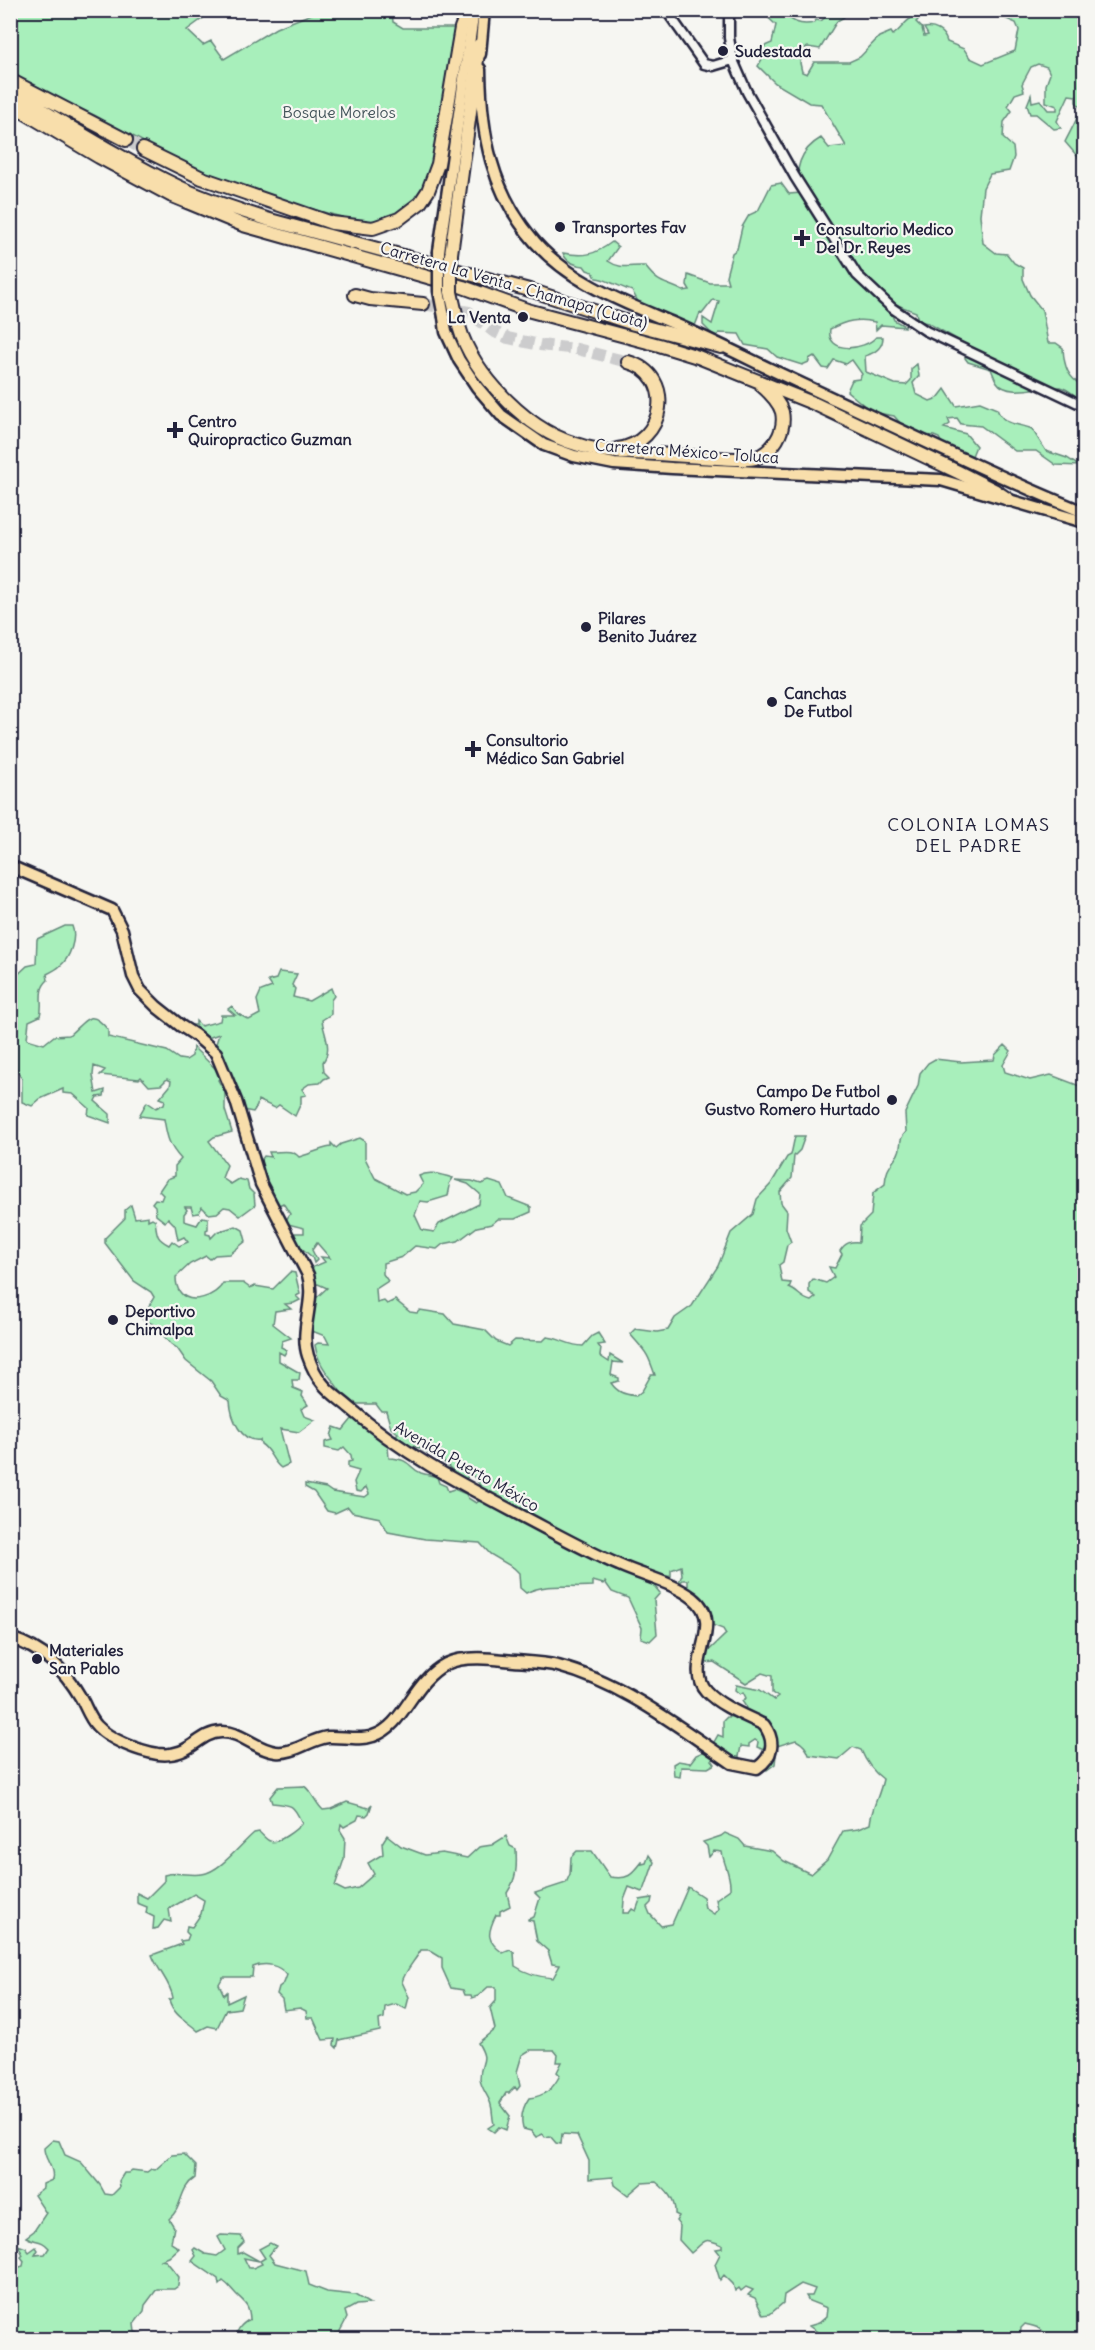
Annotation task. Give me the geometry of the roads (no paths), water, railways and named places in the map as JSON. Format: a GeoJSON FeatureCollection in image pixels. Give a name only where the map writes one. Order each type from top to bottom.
{"type":"FeatureCollection","features":[{"type":"Feature","properties":{"kind":"highway"},"geometry":{"type":"LineString","coordinates":[[143,149],[202,178],[332,223],[373,228],[399,219],[420,203],[428,191],[438,164],[461,28],[468,10]]}},
{"type":"Feature","properties":{"kind":"highway"},"geometry":{"type":"LineString","coordinates":[[479,45],[445,252],[459,328],[488,380],[511,405],[550,433],[575,444],[604,450],[736,459],[754,458],[769,450],[777,441],[781,427],[782,412],[774,396],[755,379]]}},
{"type":"Feature","properties":{"kind":"highway"},"geometry":{"type":"LineString","coordinates":[[10,80],[126,140]]}},
{"type":"Feature","properties":{"kind":"highway","name":"Carretera La Venta - Chamapa (Cuota)"},"geometry":{"type":"LineString","coordinates":[[10,91],[140,166],[180,187],[224,205],[270,220],[533,291],[634,324],[721,346]]}},
{"type":"Feature","properties":{"kind":"highway","name":"Carretera La Venta - Chamapa (Cuota)"},"geometry":{"type":"LineString","coordinates":[[10,104],[99,157],[170,195],[243,225],[463,287],[526,310],[659,345],[755,379],[958,472],[994,490],[1008,500]]}},
{"type":"Feature","properties":{"kind":"highway"},"geometry":{"type":"LineString","coordinates":[[355,295],[370,299],[423,304]]}},
{"type":"Feature","properties":{"kind":"highway"},"geometry":{"type":"LineString","coordinates":[[604,450],[637,443],[650,433],[657,418],[660,401],[657,385],[648,371],[639,364],[628,362]]}},
{"type":"Feature","properties":{"kind":"main road","name":"Carretera México - Toluca"},"geometry":{"type":"LineString","coordinates":[[474,10],[439,291],[446,332],[459,360],[477,387],[501,415],[544,445],[574,456],[614,464],[941,480],[1084,522]]}},
{"type":"Feature","properties":{"kind":"main road"},"geometry":{"type":"LineString","coordinates":[[484,10],[479,45],[481,99],[487,148],[498,184],[517,218],[536,243],[566,271],[604,294],[1012,482],[1084,512]]}},
{"type":"Feature","properties":{"kind":"main road","name":"Avenida Puerto México"},"geometry":{"type":"LineString","coordinates":[[10,866],[112,910],[122,930],[133,976],[140,990],[157,1007],[216,1053],[236,1101],[261,1184],[308,1275],[310,1288],[305,1339],[307,1355],[323,1384],[368,1424],[413,1456],[617,1565],[693,1598],[700,1604],[706,1619],[699,1671],[701,1683],[712,1696],[764,1725],[769,1732],[771,1752],[768,1759],[758,1768],[732,1763],[631,1696],[578,1672],[545,1664],[493,1659],[455,1660],[434,1671],[420,1685],[388,1728],[373,1736],[327,1737],[287,1752],[276,1752],[263,1749],[239,1736],[218,1732],[181,1753],[159,1754],[121,1741],[98,1727],[64,1672],[39,1652],[10,1638]]}},
{"type":"Feature","properties":{"kind":"street"},"geometry":{"type":"LineString","coordinates":[[666,10],[704,64],[713,66],[733,60]]}},
{"type":"Feature","properties":{"kind":"street"},"geometry":{"type":"LineString","coordinates":[[729,10],[729,38],[733,60],[747,92],[795,177],[857,275],[892,308],[926,331],[1084,406]]}},
{"type":"Feature","properties":{"kind":"tunnel"},"geometry":{"type":"LineString","coordinates":[[126,140],[143,149]]}},
{"type":"Feature","properties":{"kind":"tunnel"},"geometry":{"type":"LineString","coordinates":[[423,304],[469,312],[493,331],[508,338],[540,345],[577,349],[628,362]]}},
{"type":"Feature","properties":{"kind":"place","name":"Sudestada"},"geometry":{"type":"Point","coordinates":[723,51]}},
{"type":"Feature","properties":{"kind":"place","name":"Transportes Fav"},"geometry":{"type":"Point","coordinates":[560,227]}},
{"type":"Feature","properties":{"kind":"place","name":"Consultorio Medico Del Dr. Reyes"},"geometry":{"type":"Point","coordinates":[802,238]}},
{"type":"Feature","properties":{"kind":"place","name":"La Venta"},"geometry":{"type":"Point","coordinates":[523,317]}},
{"type":"Feature","properties":{"kind":"place","name":"Centro Quiropractico Guzman"},"geometry":{"type":"Point","coordinates":[175,430]}},
{"type":"Feature","properties":{"kind":"place","name":"Pilares Benito Juárez"},"geometry":{"type":"Point","coordinates":[586,627]}},
{"type":"Feature","properties":{"kind":"place","name":"Canchas De Futbol"},"geometry":{"type":"Point","coordinates":[772,702]}},
{"type":"Feature","properties":{"kind":"place","name":"Consultorio Médico San Gabriel"},"geometry":{"type":"Point","coordinates":[473,749]}},
{"type":"Feature","properties":{"kind":"place","name":"Campo De Futbol Gustvo Romero Hurtado"},"geometry":{"type":"Point","coordinates":[892,1100]}},
{"type":"Feature","properties":{"kind":"place","name":"Deportivo Chimalpa"},"geometry":{"type":"Point","coordinates":[113,1320]}},
{"type":"Feature","properties":{"kind":"place","name":"Materiales San Pablo"},"geometry":{"type":"Point","coordinates":[37,1659]}},
{"type":"Feature","properties":{"kind":"district","name":"COLONIA LOMAS DEL PADRE"},"geometry":{"type":"Point","coordinates":[969,834]}},
{"type":"Feature","properties":{"kind":"park label","name":"Bosque Morelos"},"geometry":{"type":"Point","coordinates":[339,112]}}]}
